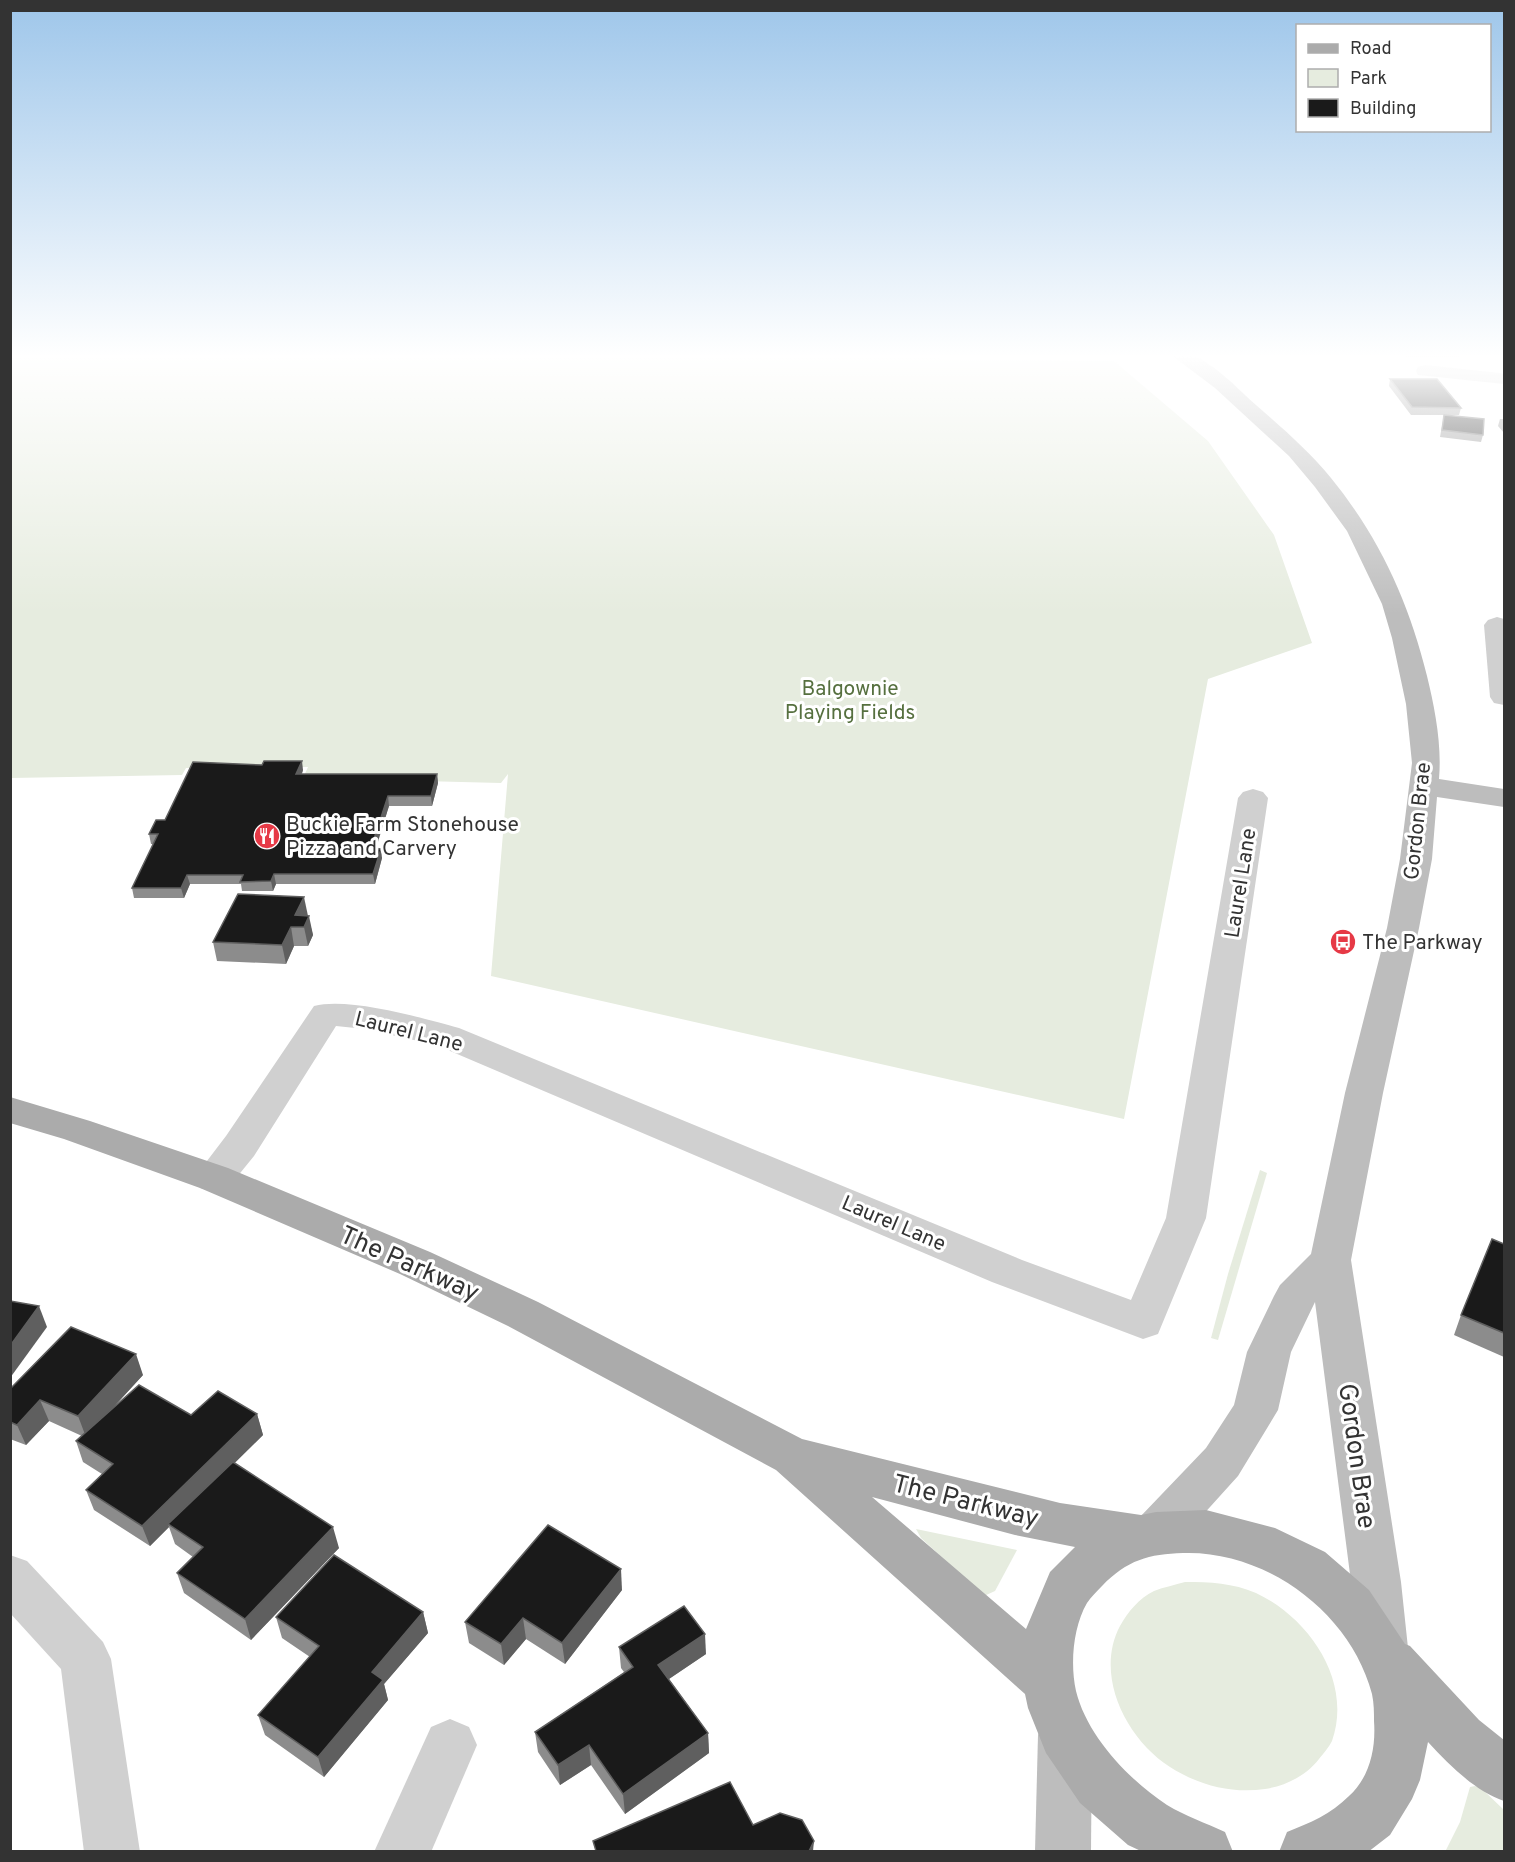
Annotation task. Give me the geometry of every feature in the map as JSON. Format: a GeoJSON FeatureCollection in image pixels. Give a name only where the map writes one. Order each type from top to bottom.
{"type":"FeatureCollection","features":[{"type":"Feature","properties":{"kind":"main road","name":"Gordon Brae"},"geometry":{"type":"LineString","coordinates":[[1284,441],[1323,482],[1358,531],[1394,604],[1415,675],[1426,763],[1416,860],[1403,928],[1364,1093],[1330,1260],[1374,1570],[1383,1652]]}},
{"type":"Feature","properties":{"kind":"main road"},"geometry":{"type":"LineString","coordinates":[[1425,786],[1504,798]]}},
{"type":"Feature","properties":{"kind":"main road","name":"The Parkway"},"geometry":{"type":"LineString","coordinates":[[10,1110],[77,1130],[214,1178],[415,1263],[523,1314],[792,1456],[1060,1524],[1148,1534]]}},
{"type":"Feature","properties":{"kind":"main road"},"geometry":{"type":"LineString","coordinates":[[1206,1851],[1148,1825],[1099,1784],[1065,1734],[1054,1708],[1048,1681],[1050,1632],[1068,1588],[1099,1556],[1148,1534],[1222,1462],[1255,1410],[1269,1352],[1295,1296],[1330,1260]]}},
{"type":"Feature","properties":{"kind":"main road","name":"The Parkway"},"geometry":{"type":"LineString","coordinates":[[792,1456],[1048,1681]]}},
{"type":"Feature","properties":{"kind":"main road"},"geometry":{"type":"LineString","coordinates":[[1148,1534],[1206,1531],[1258,1544],[1308,1568],[1351,1606],[1383,1652],[1460,1738],[1504,1774]]}},
{"type":"Feature","properties":{"kind":"main road"},"geometry":{"type":"LineString","coordinates":[[1307,1851],[1336,1841],[1370,1815],[1393,1780],[1402,1739],[1399,1696],[1383,1652]]}},
{"type":"Feature","properties":{"kind":"main road"},"geometry":{"type":"LineString","coordinates":[[1063,1851],[1065,1734]]}},
{"type":"Feature","properties":{"kind":"street"},"geometry":{"type":"LineString","coordinates":[[1497,625],[1502,656],[1504,697]]}},
{"type":"Feature","properties":{"kind":"street","name":"Laurel Lane"},"geometry":{"type":"LineString","coordinates":[[214,1178],[240,1146],[326,1014],[365,1018],[446,1036],[1007,1271],[1143,1322],[1186,1218],[1253,798]]}},
{"type":"Feature","properties":{"kind":"street"},"geometry":{"type":"LineString","coordinates":[[10,1577],[85,1659],[112,1851]]}},
{"type":"Feature","properties":{"kind":"street"},"geometry":{"type":"LineString","coordinates":[[402,1851],[450,1745]]}},
{"type":"Feature","properties":{"kind":"green space","name":"Balgownie Playing Fields"},"geometry":{"type":"Polygon","coordinates":[[[10,441],[1208,441],[1274,535],[1312,643],[1208,679],[1124,1119],[491,976],[508,774],[501,783],[303,778],[308,767],[186,768],[182,775],[11,778],[10,441]]]}},
{"type":"Feature","properties":{"kind":"green space"},"geometry":{"type":"Polygon","coordinates":[[[1260,1170],[1267,1173],[1218,1340],[1211,1338],[1260,1170]]]}},
{"type":"Feature","properties":{"kind":"green space"},"geometry":{"type":"Polygon","coordinates":[[[916,1529],[1017,1550],[995,1591],[984,1596],[921,1538],[916,1529]]]}},
{"type":"Feature","properties":{"kind":"green space"},"geometry":{"type":"Polygon","coordinates":[[[1185,1582],[1221,1584],[1256,1593],[1293,1618],[1322,1654],[1331,1674],[1336,1696],[1337,1718],[1332,1741],[1328,1748],[1314,1765],[1295,1779],[1273,1788],[1240,1790],[1216,1787],[1192,1779],[1154,1755],[1128,1723],[1113,1685],[1111,1665],[1113,1645],[1120,1626],[1143,1597],[1185,1582]]]}},
{"type":"Feature","properties":{"kind":"green space"},"geometry":{"type":"Polygon","coordinates":[[[1470,1787],[1481,1788],[1504,1810],[1504,1851],[1445,1852],[1460,1822],[1470,1787]]]}},
{"type":"Feature","properties":{"kind":"building","name":"Buckie Farm Stonehouse Pizza and Carvery"},"geometry":{"type":"Polygon","coordinates":[[[264,761],[302,761],[296,774],[437,774],[431,796],[388,796],[371,848],[381,849],[373,874],[274,874],[271,881],[240,882],[243,875],[187,875],[181,888],[132,888],[158,834],[149,834],[156,820],[165,820],[193,762],[262,765],[264,761]]]}},
{"type":"Feature","properties":{"kind":"building"},"geometry":{"type":"Polygon","coordinates":[[[238,894],[304,897],[295,915],[309,916],[304,927],[291,927],[282,945],[213,942],[238,894]]]}},
{"type":"Feature","properties":{"kind":"building"},"geometry":{"type":"Polygon","coordinates":[[[1492,1239],[1504,1244],[1504,1333],[1461,1315],[1492,1239]]]}},
{"type":"Feature","properties":{"kind":"building"},"geometry":{"type":"Polygon","coordinates":[[[10,1301],[39,1306],[10,1346],[10,1301]]]}},
{"type":"Feature","properties":{"kind":"building"},"geometry":{"type":"Polygon","coordinates":[[[71,1327],[136,1354],[78,1416],[40,1400],[17,1425],[10,1422],[10,1389],[71,1327]]]}},
{"type":"Feature","properties":{"kind":"building"},"geometry":{"type":"Polygon","coordinates":[[[139,1385],[191,1415],[218,1391],[257,1414],[142,1526],[86,1490],[113,1464],[76,1441],[139,1385]]]}},
{"type":"Feature","properties":{"kind":"building"},"geometry":{"type":"Polygon","coordinates":[[[233,1462],[333,1527],[245,1619],[177,1573],[203,1547],[168,1524],[233,1462]]]}},
{"type":"Feature","properties":{"kind":"building"},"geometry":{"type":"Polygon","coordinates":[[[548,1525],[621,1569],[562,1643],[523,1618],[501,1644],[465,1622],[548,1525]]]}},
{"type":"Feature","properties":{"kind":"building"},"geometry":{"type":"Polygon","coordinates":[[[334,1555],[423,1612],[372,1672],[383,1680],[318,1757],[258,1715],[319,1646],[276,1617],[334,1555]]]}},
{"type":"Feature","properties":{"kind":"building"},"geometry":{"type":"Polygon","coordinates":[[[684,1606],[705,1634],[658,1665],[708,1733],[623,1794],[589,1745],[558,1765],[535,1732],[633,1667],[619,1647],[684,1606]]]}},
{"type":"Feature","properties":{"kind":"building"},"geometry":{"type":"Polygon","coordinates":[[[730,1782],[753,1825],[780,1813],[802,1820],[814,1841],[809,1851],[596,1851],[593,1841],[730,1782]]]}},
{"type":"Feature","properties":{"kind":"place","name":"Buckie Farm Stonehouse Pizza and Carvery"},"geometry":{"type":"Point","coordinates":[267,836]}},
{"type":"Feature","properties":{"kind":"place","name":"The Parkway"},"geometry":{"type":"Point","coordinates":[1343,942]}}]}
